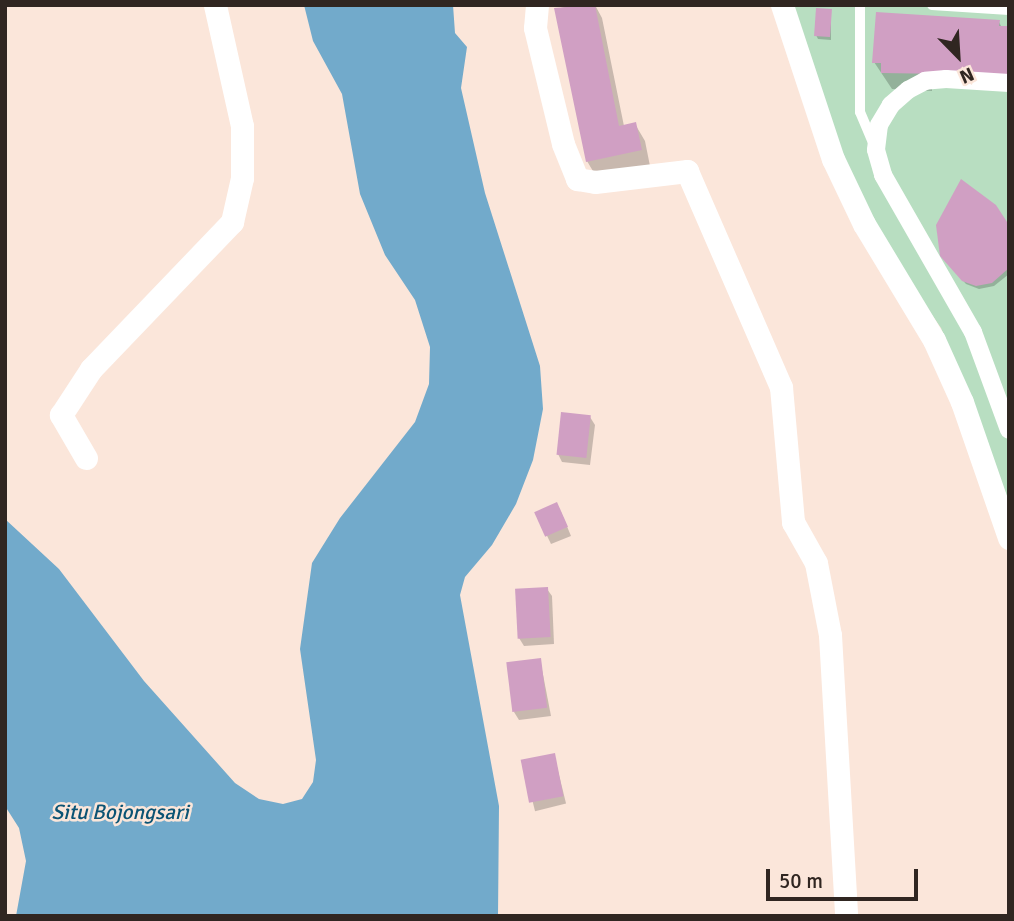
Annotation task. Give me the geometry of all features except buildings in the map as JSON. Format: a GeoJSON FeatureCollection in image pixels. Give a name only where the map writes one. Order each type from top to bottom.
{"type":"FeatureCollection","features":[{"type":"Feature","properties":{"kind":"street"},"geometry":{"type":"LineString","coordinates":[[86,458],[61,415],[91,369],[232,222],[242,178],[242,126],[215,5]]}},
{"type":"Feature","properties":{"kind":"street"},"geometry":{"type":"LineString","coordinates":[[537,5],[536,28],[564,144],[577,179],[595,182],[687,171],[781,387],[793,522],[816,563],[830,635],[846,916]]}},
{"type":"Feature","properties":{"kind":"street"},"geometry":{"type":"LineString","coordinates":[[782,5],[803,75],[845,188],[934,340],[962,402],[1009,538]]}},
{"type":"Feature","properties":{"kind":"street"},"geometry":{"type":"LineString","coordinates":[[1009,83],[946,79],[916,85],[891,105],[879,125],[876,149],[883,174],[973,332],[1009,429]]}},
{"type":"Feature","properties":{"kind":"lane"},"geometry":{"type":"LineString","coordinates":[[860,5],[860,112],[876,149]]}},
{"type":"Feature","properties":{"kind":"lane"},"geometry":{"type":"LineString","coordinates":[[932,5],[1009,10]]}},
{"type":"Feature","properties":{"kind":"green space"},"geometry":{"type":"Polygon","coordinates":[[[789,5],[1009,5],[1009,503],[941,328],[892,257],[856,192],[789,5]]]}},
{"type":"Feature","properties":{"kind":"water","name":"Situ Bojongsari"},"geometry":{"type":"Polygon","coordinates":[[[304,5],[453,5],[455,33],[467,47],[461,88],[485,193],[540,366],[543,409],[533,460],[516,504],[492,545],[465,577],[460,595],[499,806],[498,916],[16,916],[26,861],[19,828],[5,806],[5,519],[59,569],[144,681],[235,783],[259,799],[283,804],[302,799],[313,782],[316,760],[300,649],[312,563],[340,518],[415,422],[429,384],[430,347],[415,300],[385,255],[360,194],[342,94],[313,41],[304,5]]]}}]}
